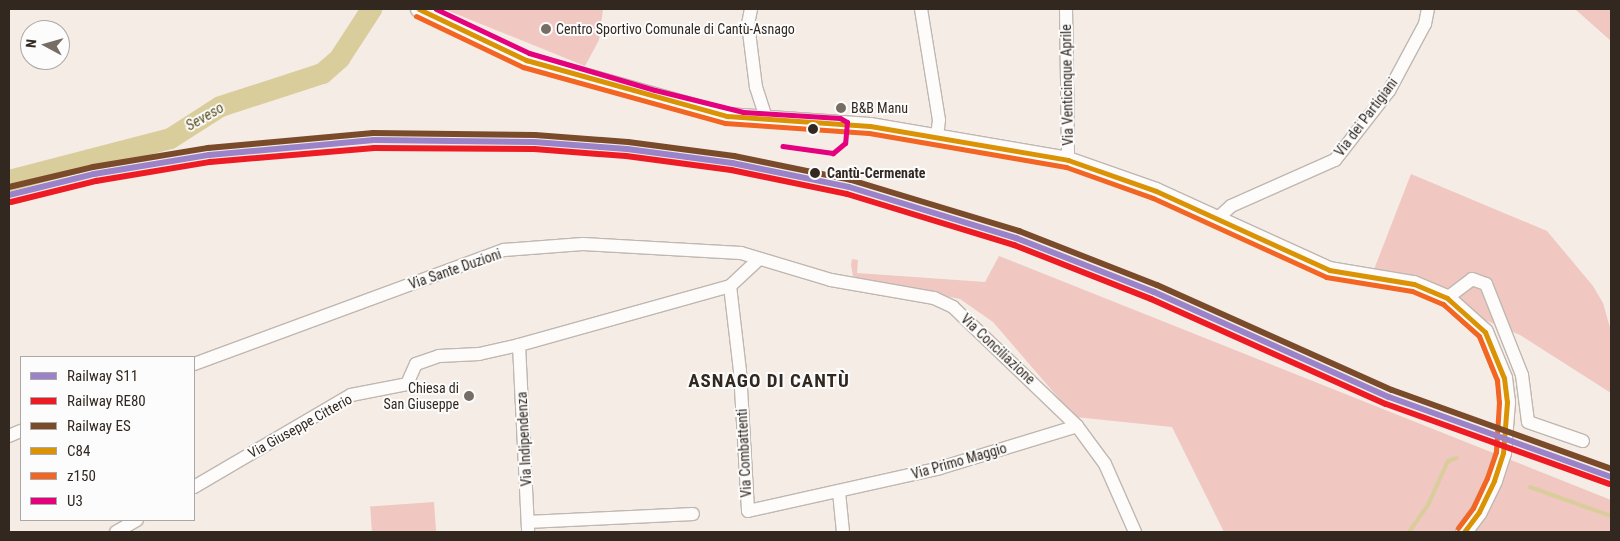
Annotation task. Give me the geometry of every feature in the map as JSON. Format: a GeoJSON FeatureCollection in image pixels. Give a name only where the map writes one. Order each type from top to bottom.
{"type":"FeatureCollection","features":[{"type":"Feature","properties":{"kind":"main road"},"geometry":{"type":"LineString","coordinates":[[419,9],[526,60],[727,116],[767,121],[870,126],[1068,160],[1156,191],[1329,270],[1414,284],[1447,298],[1485,332],[1504,378],[1507,402],[1503,453],[1480,512],[1464,532]]}},
{"type":"Feature","properties":{"kind":"street"},"geometry":{"type":"LineString","coordinates":[[752,9],[748,24],[756,87],[767,121]]}},
{"type":"Feature","properties":{"kind":"street"},"geometry":{"type":"LineString","coordinates":[[921,9],[939,120],[937,137]]}},
{"type":"Feature","properties":{"kind":"street","name":"Via Venticinque Aprile"},"geometry":{"type":"LineString","coordinates":[[1066,9],[1068,160]]}},
{"type":"Feature","properties":{"kind":"street","name":"Via dei Partigiani"},"geometry":{"type":"LineString","coordinates":[[1217,218],[1231,206],[1335,160],[1389,91],[1425,24],[1428,9]]}},
{"type":"Feature","properties":{"kind":"street","name":"Via Sante Duzioni"},"geometry":{"type":"LineString","coordinates":[[195,364],[504,250],[583,244],[741,253],[759,259]]}},
{"type":"Feature","properties":{"kind":"street"},"geometry":{"type":"LineString","coordinates":[[519,345],[730,286],[759,259]]}},
{"type":"Feature","properties":{"kind":"street","name":"Via Conciliazione"},"geometry":{"type":"LineString","coordinates":[[759,259],[831,280],[934,298],[953,307],[1077,426],[1105,464],[1135,532]]}},
{"type":"Feature","properties":{"kind":"street"},"geometry":{"type":"LineString","coordinates":[[1447,298],[1472,279],[1486,284],[1522,375],[1528,422],[1583,441]]}},
{"type":"Feature","properties":{"kind":"street","name":"Via Combattenti"},"geometry":{"type":"LineString","coordinates":[[730,286],[740,371],[748,511]]}},
{"type":"Feature","properties":{"kind":"street","name":"Via Giuseppe Citterio"},"geometry":{"type":"LineString","coordinates":[[195,486],[351,395],[406,384],[416,364],[439,356],[479,354],[519,345]]}},
{"type":"Feature","properties":{"kind":"street","name":"Via Indipendenza"},"geometry":{"type":"LineString","coordinates":[[519,345],[528,527]]}},
{"type":"Feature","properties":{"kind":"street","name":"Via Primo Maggio"},"geometry":{"type":"LineString","coordinates":[[748,511],[940,468],[1077,426]]}},
{"type":"Feature","properties":{"kind":"street"},"geometry":{"type":"LineString","coordinates":[[839,492],[844,532]]}},
{"type":"Feature","properties":{"kind":"street"},"geometry":{"type":"LineString","coordinates":[[528,527],[693,514]]}},
{"type":"Feature","properties":{"kind":"street"},"geometry":{"type":"LineString","coordinates":[[116,532],[136,521]]}},
{"type":"Feature","properties":{"kind":"shaded area","name":"Centro Sportivo Comunale di Cantù-Asnago"},"geometry":{"type":"Polygon","coordinates":[[[444,9],[603,9],[599,40],[585,66],[444,9]]]}},
{"type":"Feature","properties":{"kind":"shaded area"},"geometry":{"type":"Polygon","coordinates":[[[1575,9],[1611,9],[1611,41],[1575,9]]]}},
{"type":"Feature","properties":{"kind":"shaded area"},"geometry":{"type":"Polygon","coordinates":[[[1411,174],[1547,231],[1593,286],[1603,303],[1611,331],[1611,393],[1520,335],[1373,272],[1411,174]]]}},
{"type":"Feature","properties":{"kind":"shaded area"},"geometry":{"type":"Polygon","coordinates":[[[999,256],[1611,500],[1611,532],[1224,532],[1172,427],[1075,417],[993,322],[960,299],[857,278],[853,276],[851,265],[852,259],[858,260],[857,273],[985,282],[999,256]]]}},
{"type":"Feature","properties":{"kind":"shaded area"},"geometry":{"type":"Polygon","coordinates":[[[434,502],[436,532],[372,532],[370,506],[434,502]]]}},
{"type":"Feature","properties":{"kind":"waterway","name":"Seveso"},"geometry":{"type":"LineString","coordinates":[[9,180],[170,138],[220,106],[322,73],[339,58],[371,9]]}},
{"type":"Feature","properties":{"kind":"waterway"},"geometry":{"type":"LineString","coordinates":[[1409,532],[1428,505],[1448,461],[1457,458]]}},
{"type":"Feature","properties":{"kind":"waterway"},"geometry":{"type":"LineString","coordinates":[[1530,487],[1611,516]]}},
{"type":"Feature","properties":{"kind":"rail line","name":"ES"},"geometry":{"type":"LineString","coordinates":[[9,187],[93,167],[208,148],[373,133],[535,135],[628,142],[734,156],[851,180],[1019,231],[1157,285],[1392,390],[1611,469]]}},
{"type":"Feature","properties":{"kind":"rail line","name":"S11"},"geometry":{"type":"LineString","coordinates":[[9,195],[94,174],[209,155],[374,140],[534,142],[627,149],[732,163],[849,187],[1016,238],[1154,292],[1389,397],[1611,477]]}},
{"type":"Feature","properties":{"kind":"rail line","name":"RE80"},"geometry":{"type":"LineString","coordinates":[[11,202],[96,181],[210,162],[374,148],[534,149],[626,156],[731,170],[847,194],[1014,245],[1151,299],[1386,404],[1609,484]]}},
{"type":"Feature","properties":{"kind":"transit line","name":"C84"},"geometry":{"type":"LineString","coordinates":[[419,9],[526,60],[727,116],[870,126],[1068,160],[1156,191],[1329,270],[1414,284],[1447,298],[1485,332],[1504,378],[1507,402],[1503,453],[1494,481],[1479,512],[1464,532]]}},
{"type":"Feature","properties":{"kind":"transit line","name":"U3"},"geometry":{"type":"LineString","coordinates":[[436,9],[529,53],[655,90],[743,112],[840,118],[847,122],[845,143],[833,153],[782,146]]}},
{"type":"Feature","properties":{"kind":"transit line","name":"z150"},"geometry":{"type":"LineString","coordinates":[[416,16],[523,67],[725,123],[869,133],[1066,167],[1153,198],[1326,277],[1412,291],[1443,304],[1479,336],[1497,380],[1499,402],[1496,452],[1487,478],[1473,508],[1458,528]]}},
{"type":"Feature","properties":{"kind":"place","name":"Centro Sportivo Comunale di Cantù-Asnago"},"geometry":{"type":"Point","coordinates":[546,29]}},
{"type":"Feature","properties":{"kind":"place","name":"B&B Manu"},"geometry":{"type":"Point","coordinates":[841,108]}},
{"type":"Feature","properties":{"kind":"place","name":"Cantù-Cermenate"},"geometry":{"type":"Point","coordinates":[815,173]}},
{"type":"Feature","properties":{"kind":"place","name":"Chiesa di San Giuseppe"},"geometry":{"type":"Point","coordinates":[469,396]}},
{"type":"Feature","properties":{"kind":"district","name":"ASNAGO DI CANTÙ"},"geometry":{"type":"Point","coordinates":[769,381]}}]}
